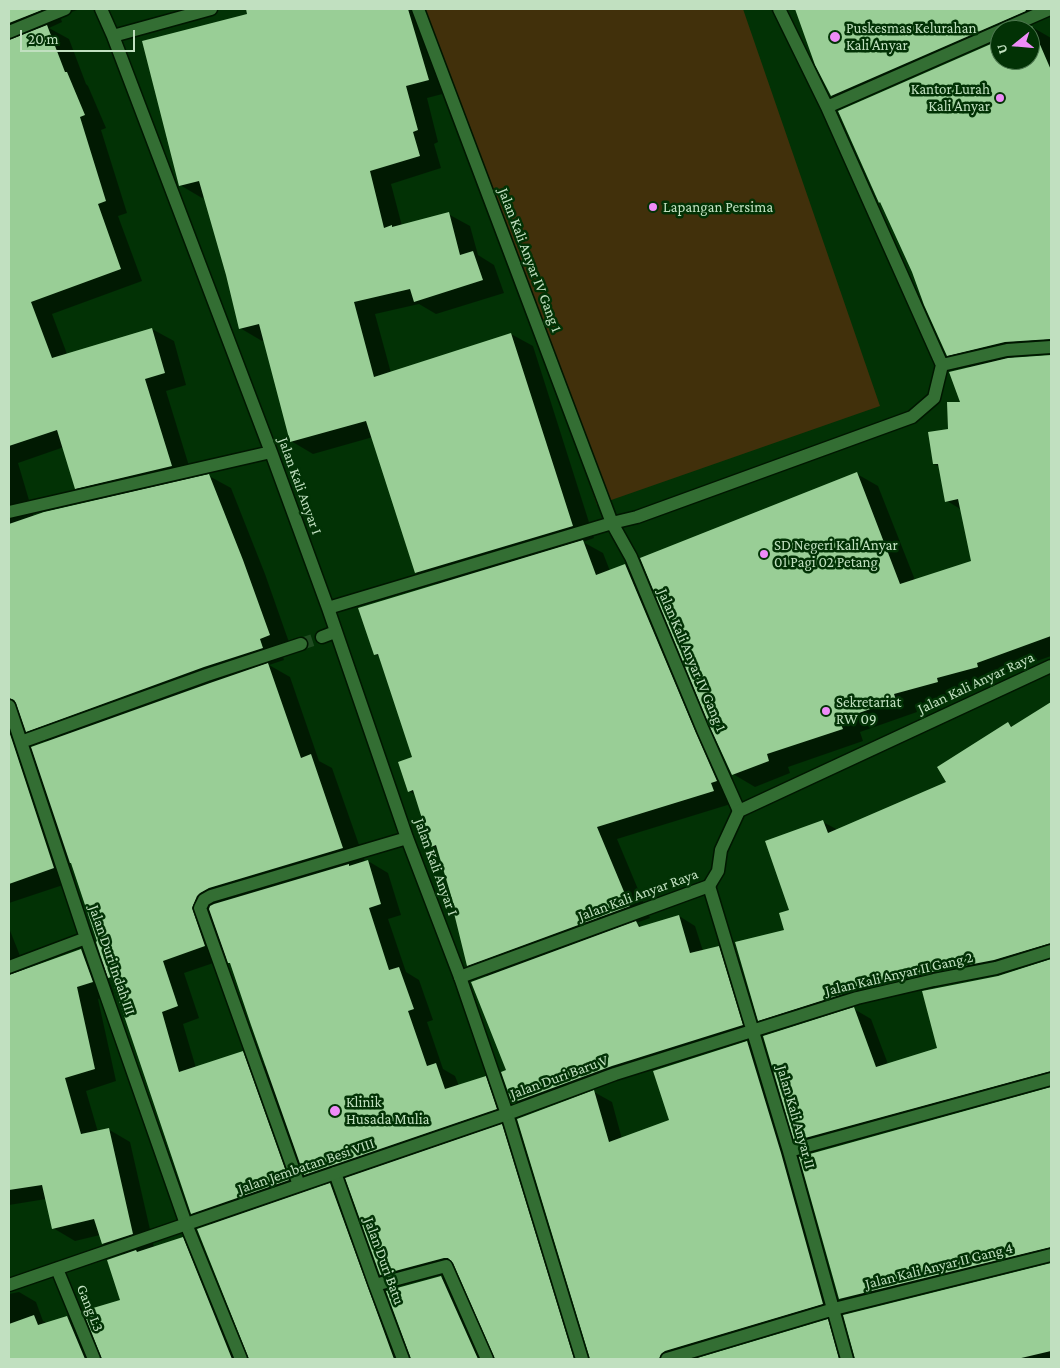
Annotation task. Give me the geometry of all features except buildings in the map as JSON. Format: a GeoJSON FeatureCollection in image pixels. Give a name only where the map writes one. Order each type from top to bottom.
{"type":"FeatureCollection","features":[{"type":"Feature","properties":{"kind":"street"},"geometry":{"type":"LineString","coordinates":[[9,32],[65,9]]}},
{"type":"Feature","properties":{"kind":"street","name":"Jalan Kali Anyar I"},"geometry":{"type":"LineString","coordinates":[[101,9],[113,36],[328,608],[407,838],[460,978]]}},
{"type":"Feature","properties":{"kind":"street"},"geometry":{"type":"LineString","coordinates":[[113,36],[211,9]]}},
{"type":"Feature","properties":{"kind":"street","name":"Jalan Kali Anyar IV Gang 1"},"geometry":{"type":"LineString","coordinates":[[418,9],[612,524],[631,557],[739,811]]}},
{"type":"Feature","properties":{"kind":"street"},"geometry":{"type":"LineString","coordinates":[[328,608],[637,517],[912,417],[934,398],[942,365],[828,107],[778,9]]}},
{"type":"Feature","properties":{"kind":"street"},"geometry":{"type":"LineString","coordinates":[[1024,20],[1050,9]]}},
{"type":"Feature","properties":{"kind":"street"},"geometry":{"type":"LineString","coordinates":[[828,107],[990,35]]}},
{"type":"Feature","properties":{"kind":"street"},"geometry":{"type":"LineString","coordinates":[[942,365],[1007,350],[1051,347]]}},
{"type":"Feature","properties":{"kind":"street"},"geometry":{"type":"LineString","coordinates":[[9,512],[270,452]]}},
{"type":"Feature","properties":{"kind":"street"},"geometry":{"type":"LineString","coordinates":[[322,637],[336,632]]}},
{"type":"Feature","properties":{"kind":"street"},"geometry":{"type":"LineString","coordinates":[[21,742],[198,678],[301,644]]}},
{"type":"Feature","properties":{"kind":"street","name":"Jalan Kali Anyar Raya"},"geometry":{"type":"LineString","coordinates":[[460,978],[710,886],[718,871],[721,850],[739,811],[1051,666]]}},
{"type":"Feature","properties":{"kind":"street","name":"Jalan Duri Indah III"},"geometry":{"type":"LineString","coordinates":[[9,709],[86,938],[186,1224],[241,1359]]}},
{"type":"Feature","properties":{"kind":"street"},"geometry":{"type":"LineString","coordinates":[[299,1185],[200,908],[204,900],[211,896],[407,838]]}},
{"type":"Feature","properties":{"kind":"street","name":"Jalan Kali Anyar II"},"geometry":{"type":"LineString","coordinates":[[710,886],[754,1030],[847,1359]]}},
{"type":"Feature","properties":{"kind":"street"},"geometry":{"type":"LineString","coordinates":[[9,967],[86,938]]}},
{"type":"Feature","properties":{"kind":"street","name":"Jalan Kali Anyar II Gang 2"},"geometry":{"type":"LineString","coordinates":[[754,1030],[857,998],[996,968],[1051,950]]}},
{"type":"Feature","properties":{"kind":"street"},"geometry":{"type":"LineString","coordinates":[[460,978],[507,1114]]}},
{"type":"Feature","properties":{"kind":"street","name":"Jalan Duri Baru V"},"geometry":{"type":"LineString","coordinates":[[582,1359],[507,1114],[614,1074],[754,1030]]}},
{"type":"Feature","properties":{"kind":"street"},"geometry":{"type":"LineString","coordinates":[[789,1151],[1051,1079]]}},
{"type":"Feature","properties":{"kind":"street","name":"Jalan Jembatan Besi VIII"},"geometry":{"type":"LineString","coordinates":[[9,1286],[507,1114]]}},
{"type":"Feature","properties":{"kind":"street","name":"Jalan Duri Batu"},"geometry":{"type":"LineString","coordinates":[[335,1173],[403,1359]]}},
{"type":"Feature","properties":{"kind":"street","name":"Jalan Kali Anyar II Gang 4"},"geometry":{"type":"LineString","coordinates":[[667,1359],[834,1309],[1051,1255]]}},
{"type":"Feature","properties":{"kind":"street"},"geometry":{"type":"LineString","coordinates":[[375,1285],[446,1266],[487,1359]]}},
{"type":"Feature","properties":{"kind":"street","name":"Gang L3"},"geometry":{"type":"LineString","coordinates":[[57,1268],[94,1359]]}},
{"type":"Feature","properties":{"kind":"shaded area","name":"Lapangan Persima"},"geometry":{"type":"Polygon","coordinates":[[[424,9],[743,9],[880,406],[597,505],[424,9]]]}},
{"type":"Feature","properties":{"kind":"tunnel"},"geometry":{"type":"LineString","coordinates":[[301,644],[322,637]]}},
{"type":"Feature","properties":{"kind":"place","name":"Puskesmas Kelurahan Kali Anyar"},"geometry":{"type":"Point","coordinates":[835,37]}},
{"type":"Feature","properties":{"kind":"place","name":"Kantor Lurah Kali Anyar"},"geometry":{"type":"Point","coordinates":[1000,98]}},
{"type":"Feature","properties":{"kind":"place","name":"Lapangan Persima"},"geometry":{"type":"Point","coordinates":[653,207]}},
{"type":"Feature","properties":{"kind":"place","name":"SD Negeri Kali Anyar 01 Pagi 02 Petang"},"geometry":{"type":"Point","coordinates":[764,554]}},
{"type":"Feature","properties":{"kind":"place","name":"Sekretariat RW 09"},"geometry":{"type":"Point","coordinates":[826,711]}},
{"type":"Feature","properties":{"kind":"place","name":"Klinik Husada Mulia"},"geometry":{"type":"Point","coordinates":[335,1111]}}]}
